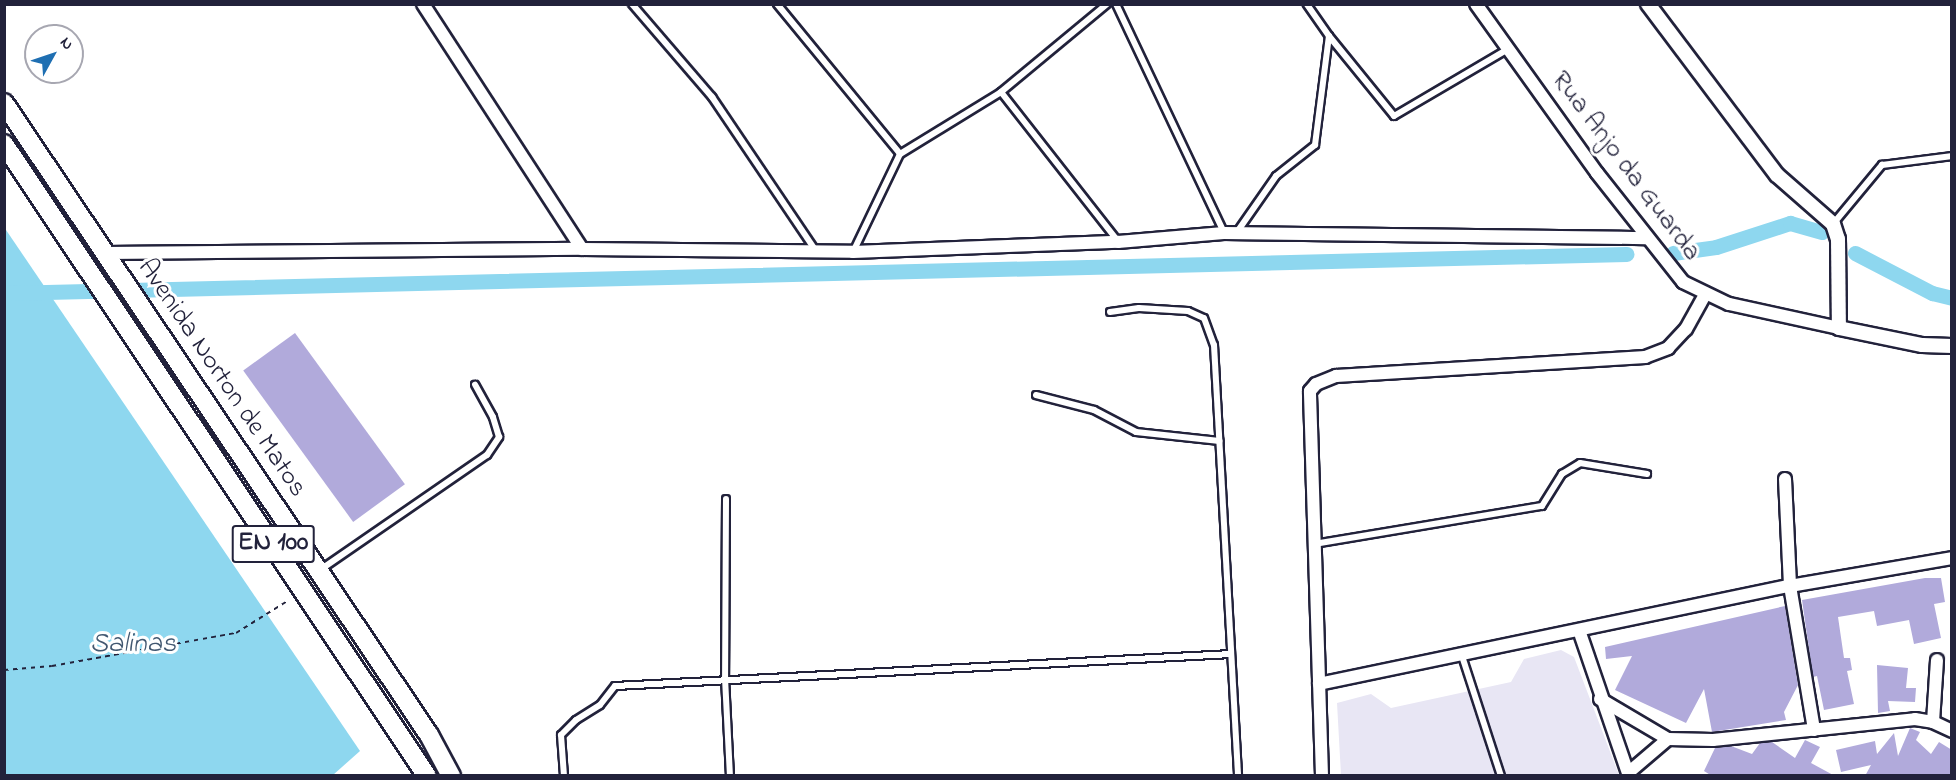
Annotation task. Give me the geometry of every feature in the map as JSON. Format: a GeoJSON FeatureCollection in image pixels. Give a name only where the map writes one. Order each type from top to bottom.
{"type":"FeatureCollection","features":[{"type":"Feature","properties":{"kind":"main road","name":"Avenida Norton de Matos"},"geometry":{"type":"LineString","coordinates":[[4,103],[429,735],[451,776]]}},
{"type":"Feature","properties":{"kind":"main road","name":"Avenida Norton de Matos"},"geometry":{"type":"LineString","coordinates":[[4,144],[119,312],[427,776]]}},
{"type":"Feature","properties":{"kind":"street"},"geometry":{"type":"LineString","coordinates":[[423,4],[582,249]]}},
{"type":"Feature","properties":{"kind":"street","name":"Rua Anjo da Guarda"},"geometry":{"type":"LineString","coordinates":[[1476,4],[1646,238],[1683,282],[1705,295],[1839,328]]}},
{"type":"Feature","properties":{"kind":"street"},"geometry":{"type":"LineString","coordinates":[[1648,4],[1777,175],[1833,225],[1839,239],[1839,328],[1922,345],[1952,346]]}},
{"type":"Feature","properties":{"kind":"street"},"geometry":{"type":"LineString","coordinates":[[110,259],[582,249],[853,252],[1118,242],[1230,233],[1646,238]]}},
{"type":"Feature","properties":{"kind":"street"},"geometry":{"type":"LineString","coordinates":[[1322,776],[1308,398],[1316,384],[1336,376],[1645,357],[1668,348],[1686,329],[1705,295]]}},
{"type":"Feature","properties":{"kind":"street"},"geometry":{"type":"LineString","coordinates":[[1785,479],[1790,586],[1814,730]]}},
{"type":"Feature","properties":{"kind":"street"},"geometry":{"type":"LineString","coordinates":[[1319,684],[1580,633],[1790,586],[1952,558]]}},
{"type":"Feature","properties":{"kind":"street"},"geometry":{"type":"LineString","coordinates":[[1580,633],[1600,699],[1629,774],[1668,740]]}},
{"type":"Feature","properties":{"kind":"street"},"geometry":{"type":"LineString","coordinates":[[1933,722],[1938,660]]}},
{"type":"Feature","properties":{"kind":"street"},"geometry":{"type":"LineString","coordinates":[[1600,699],[1668,740],[1713,740],[1915,719],[1933,722],[1952,731]]}},
{"type":"Feature","properties":{"kind":"lane"},"geometry":{"type":"LineString","coordinates":[[632,4],[712,98],[817,252]]}},
{"type":"Feature","properties":{"kind":"lane"},"geometry":{"type":"LineString","coordinates":[[777,4],[900,154]]}},
{"type":"Feature","properties":{"kind":"lane"},"geometry":{"type":"LineString","coordinates":[[1116,4],[1230,233],[1276,176],[1315,145],[1329,36]]}},
{"type":"Feature","properties":{"kind":"lane"},"geometry":{"type":"LineString","coordinates":[[1307,4],[1329,36],[1394,116],[1508,49]]}},
{"type":"Feature","properties":{"kind":"lane"},"geometry":{"type":"LineString","coordinates":[[853,252],[900,154],[1001,92],[1105,5]]}},
{"type":"Feature","properties":{"kind":"lane"},"geometry":{"type":"LineString","coordinates":[[1001,92],[1118,242]]}},
{"type":"Feature","properties":{"kind":"lane"},"geometry":{"type":"LineString","coordinates":[[1833,225],[1882,165],[1952,156]]}},
{"type":"Feature","properties":{"kind":"lane"},"geometry":{"type":"LineString","coordinates":[[1110,312],[1139,308],[1188,311],[1204,318],[1214,345],[1238,776]]}},
{"type":"Feature","properties":{"kind":"lane"},"geometry":{"type":"LineString","coordinates":[[319,570],[487,455],[499,437],[494,417],[475,385]]}},
{"type":"Feature","properties":{"kind":"lane"},"geometry":{"type":"LineString","coordinates":[[1036,395],[1095,410],[1136,432],[1220,441]]}},
{"type":"Feature","properties":{"kind":"lane"},"geometry":{"type":"LineString","coordinates":[[1313,544],[1542,506],[1562,474],[1580,463],[1647,474]]}},
{"type":"Feature","properties":{"kind":"lane"},"geometry":{"type":"LineString","coordinates":[[726,499],[725,678],[730,776]]}},
{"type":"Feature","properties":{"kind":"lane"},"geometry":{"type":"LineString","coordinates":[[564,776],[561,735],[576,720],[600,705],[615,686],[725,678],[1231,654]]}},
{"type":"Feature","properties":{"kind":"lane"},"geometry":{"type":"LineString","coordinates":[[1462,656],[1501,776]]}},
{"type":"Feature","properties":{"kind":"path"},"geometry":{"type":"LineString","coordinates":[[4,670],[52,666],[236,633],[304,590]]}},
{"type":"Feature","properties":{"kind":"shaded area"},"geometry":{"type":"Polygon","coordinates":[[[1561,650],[1574,657],[1619,775],[1341,775],[1337,703],[1371,694],[1391,708],[1511,682],[1524,659],[1561,650]]]}},
{"type":"Feature","properties":{"kind":"water","name":"Salinas"},"geometry":{"type":"Polygon","coordinates":[[[4,227],[360,751],[333,775],[5,775],[4,227]]]}},
{"type":"Feature","properties":{"kind":"building"},"geometry":{"type":"Polygon","coordinates":[[[295,333],[405,484],[353,522],[243,371],[295,333]]]}},
{"type":"Feature","properties":{"kind":"building"},"geometry":{"type":"Polygon","coordinates":[[[1925,578],[1941,578],[1945,602],[1934,604],[1941,638],[1914,644],[1909,620],[1877,626],[1874,611],[1838,617],[1844,658],[1850,658],[1852,670],[1847,671],[1854,704],[1824,710],[1817,676],[1813,677],[1802,600],[1925,578]]]}},
{"type":"Feature","properties":{"kind":"building"},"geometry":{"type":"Polygon","coordinates":[[[1785,606],[1798,685],[1784,712],[1786,720],[1712,732],[1704,689],[1686,723],[1615,690],[1632,656],[1606,659],[1605,647],[1785,606]]]}},
{"type":"Feature","properties":{"kind":"building"},"geometry":{"type":"Polygon","coordinates":[[[1877,665],[1908,668],[1906,688],[1916,688],[1915,702],[1888,701],[1890,711],[1878,713],[1877,665]]]}},
{"type":"Feature","properties":{"kind":"building"},"geometry":{"type":"Polygon","coordinates":[[[1910,728],[1920,732],[1916,740],[1931,754],[1939,742],[1952,750],[1952,776],[1865,776],[1871,765],[1841,772],[1836,750],[1875,741],[1877,754],[1894,733],[1898,756],[1910,728]]]}},
{"type":"Feature","properties":{"kind":"building"},"geometry":{"type":"Polygon","coordinates":[[[1805,740],[1820,747],[1811,763],[1835,776],[1712,776],[1704,771],[1715,748],[1731,746],[1752,754],[1760,743],[1772,742],[1795,758],[1805,740]]]}},
{"type":"Feature","properties":{"kind":"waterway"},"geometry":{"type":"LineString","coordinates":[[1673,253],[1716,247],[1790,223],[1822,232]]}},
{"type":"Feature","properties":{"kind":"waterway"},"geometry":{"type":"LineString","coordinates":[[1855,253],[1932,293],[1952,298]]}},
{"type":"Feature","properties":{"kind":"waterway"},"geometry":{"type":"LineString","coordinates":[[4,293],[1627,254]]}}]}
